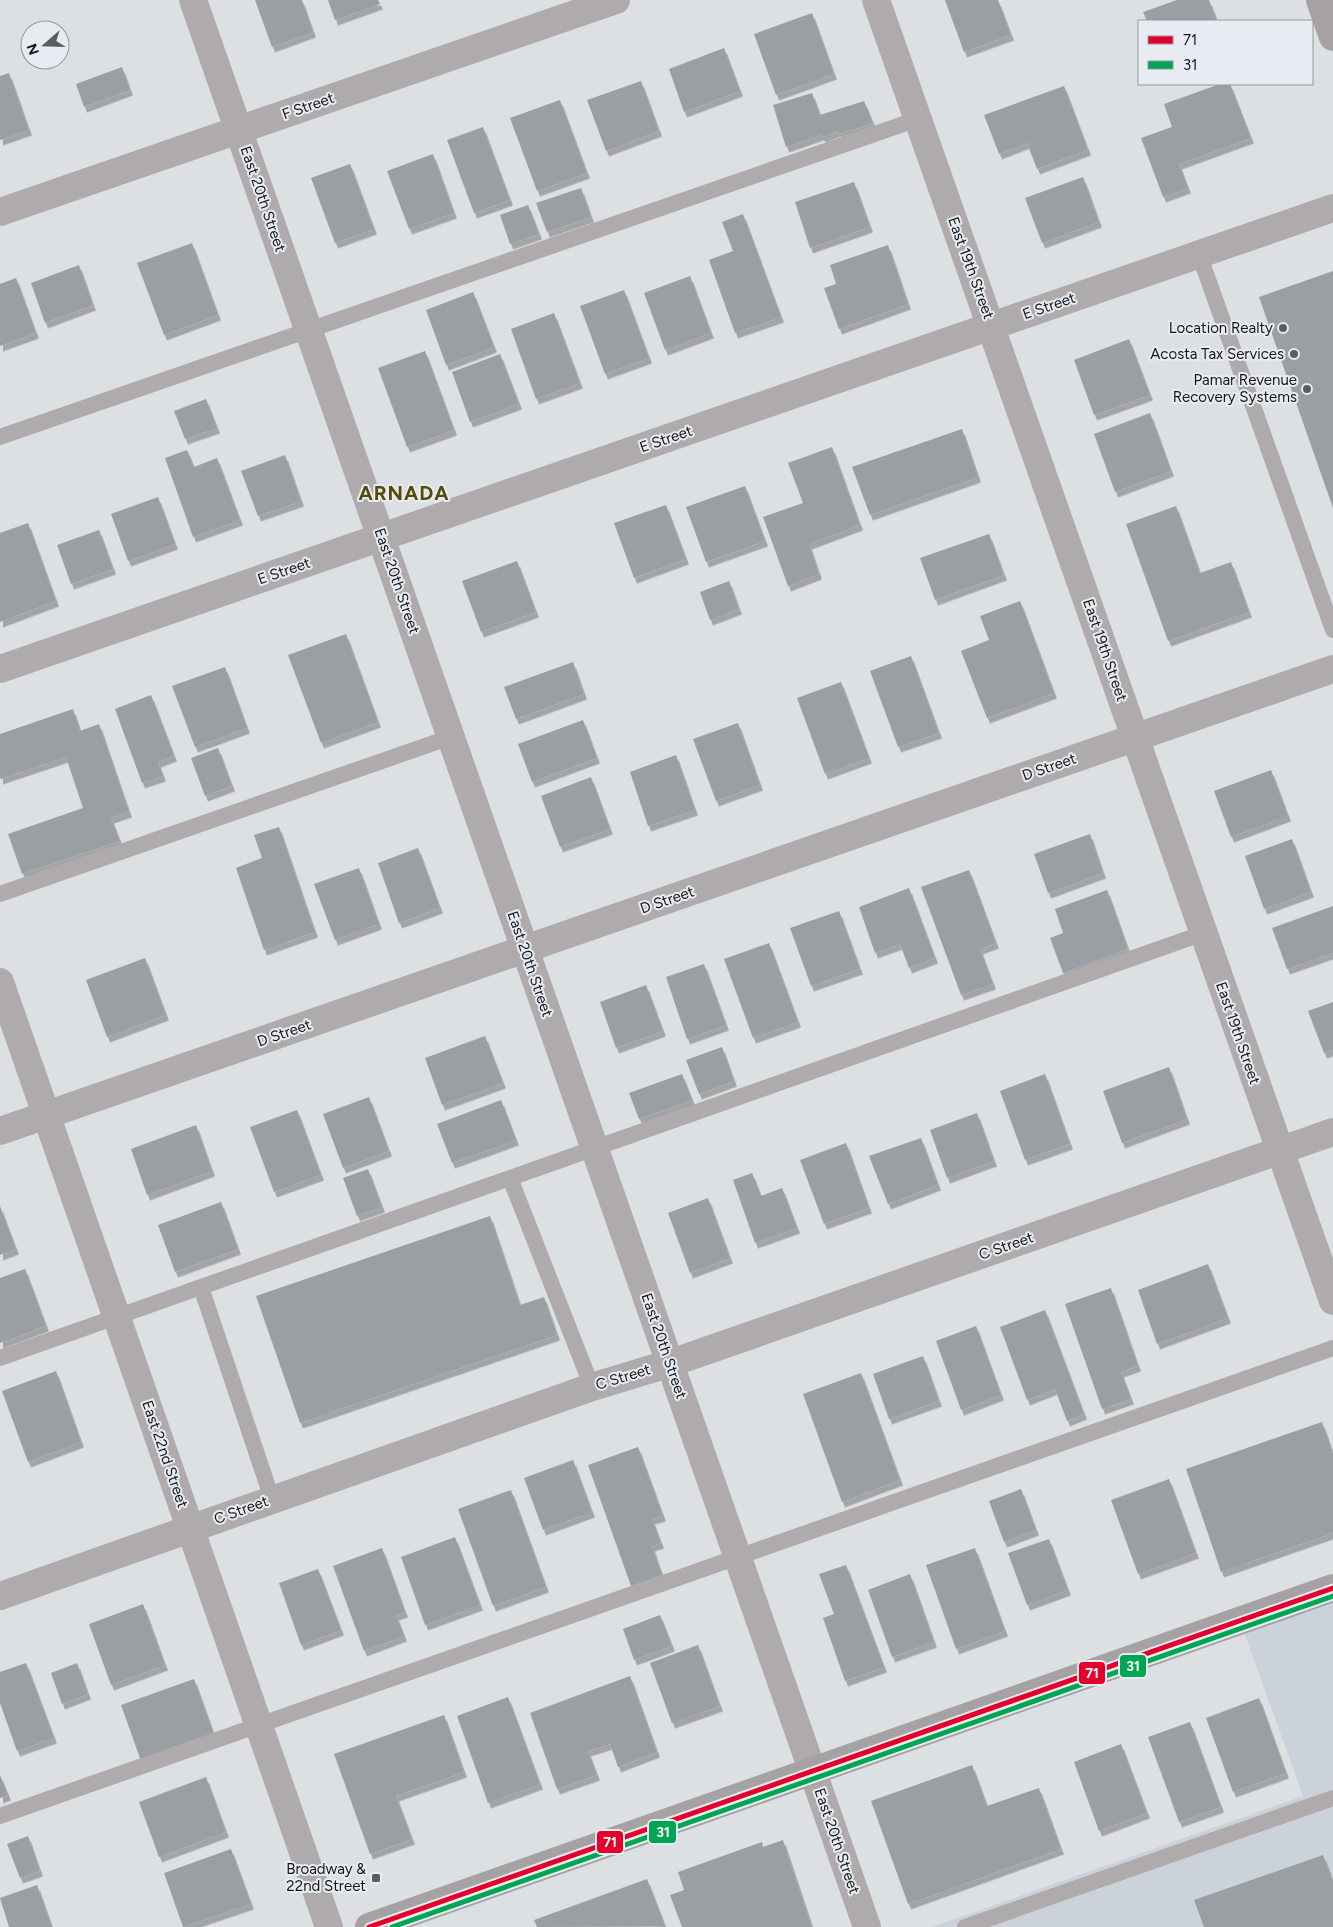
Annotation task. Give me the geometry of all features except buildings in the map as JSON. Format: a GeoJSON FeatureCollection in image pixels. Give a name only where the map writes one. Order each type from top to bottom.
{"type":"FeatureCollection","features":[{"type":"Feature","properties":{"kind":"street","name":"East 20th Street"},"geometry":{"type":"LineString","coordinates":[[194,0],[868,1927]]}},
{"type":"Feature","properties":{"kind":"street","name":"F Street"},"geometry":{"type":"LineString","coordinates":[[0,212],[616,0]]}},
{"type":"Feature","properties":{"kind":"street","name":"East 19th Street"},"geometry":{"type":"LineString","coordinates":[[876,0],[1333,1301]]}},
{"type":"Feature","properties":{"kind":"street"},"geometry":{"type":"LineString","coordinates":[[1320,0],[1333,36]]}},
{"type":"Feature","properties":{"kind":"street","name":"E Street"},"geometry":{"type":"LineString","coordinates":[[0,670],[1333,208]]}},
{"type":"Feature","properties":{"kind":"street","name":"D Street"},"geometry":{"type":"LineString","coordinates":[[0,1131],[1333,669]]}},
{"type":"Feature","properties":{"kind":"street","name":"East 22nd Street"},"geometry":{"type":"LineString","coordinates":[[0,982],[328,1927]]}},
{"type":"Feature","properties":{"kind":"street","name":"C Street"},"geometry":{"type":"LineString","coordinates":[[0,1596],[592,1387],[671,1362],[1333,1132]]}},
{"type":"Feature","properties":{"kind":"street"},"geometry":{"type":"LineString","coordinates":[[369,1927],[1333,1588]]}},
{"type":"Feature","properties":{"kind":"lane"},"geometry":{"type":"LineString","coordinates":[[0,437],[918,119]]}},
{"type":"Feature","properties":{"kind":"lane"},"geometry":{"type":"LineString","coordinates":[[1199,254],[1333,630]]}},
{"type":"Feature","properties":{"kind":"lane"},"geometry":{"type":"LineString","coordinates":[[0,894],[451,737]]}},
{"type":"Feature","properties":{"kind":"lane"},"geometry":{"type":"LineString","coordinates":[[0,1358],[1204,933]]}},
{"type":"Feature","properties":{"kind":"lane"},"geometry":{"type":"LineString","coordinates":[[510,1178],[592,1387]]}},
{"type":"Feature","properties":{"kind":"lane"},"geometry":{"type":"LineString","coordinates":[[201,1287],[272,1499]]}},
{"type":"Feature","properties":{"kind":"lane"},"geometry":{"type":"LineString","coordinates":[[0,1816],[1333,1348]]}},
{"type":"Feature","properties":{"kind":"lane"},"geometry":{"type":"LineString","coordinates":[[965,1927],[1333,1798]]}},
{"type":"Feature","properties":{"kind":"shaded area"},"geometry":{"type":"Polygon","coordinates":[[[1333,1588],[1333,1927],[932,1927],[1303,1796],[1240,1621],[1333,1588]]]}},
{"type":"Feature","properties":{"kind":"transit line","name":"71"},"geometry":{"type":"LineString","coordinates":[[369,1927],[1333,1588]]}},
{"type":"Feature","properties":{"kind":"transit line","name":"31"},"geometry":{"type":"LineString","coordinates":[[392,1927],[1333,1596]]}},
{"type":"Feature","properties":{"kind":"place","name":"Location Realty"},"geometry":{"type":"Point","coordinates":[1283,328]}},
{"type":"Feature","properties":{"kind":"place","name":"Acosta Tax Services"},"geometry":{"type":"Point","coordinates":[1294,354]}},
{"type":"Feature","properties":{"kind":"place","name":"Pamar Revenue Recovery Systems"},"geometry":{"type":"Point","coordinates":[1307,389]}},
{"type":"Feature","properties":{"kind":"place","name":"Broadway & 22nd Street"},"geometry":{"type":"Point","coordinates":[376,1878]}},
{"type":"Feature","properties":{"kind":"district","name":"ARNADA"},"geometry":{"type":"Point","coordinates":[404,493]}}]}
